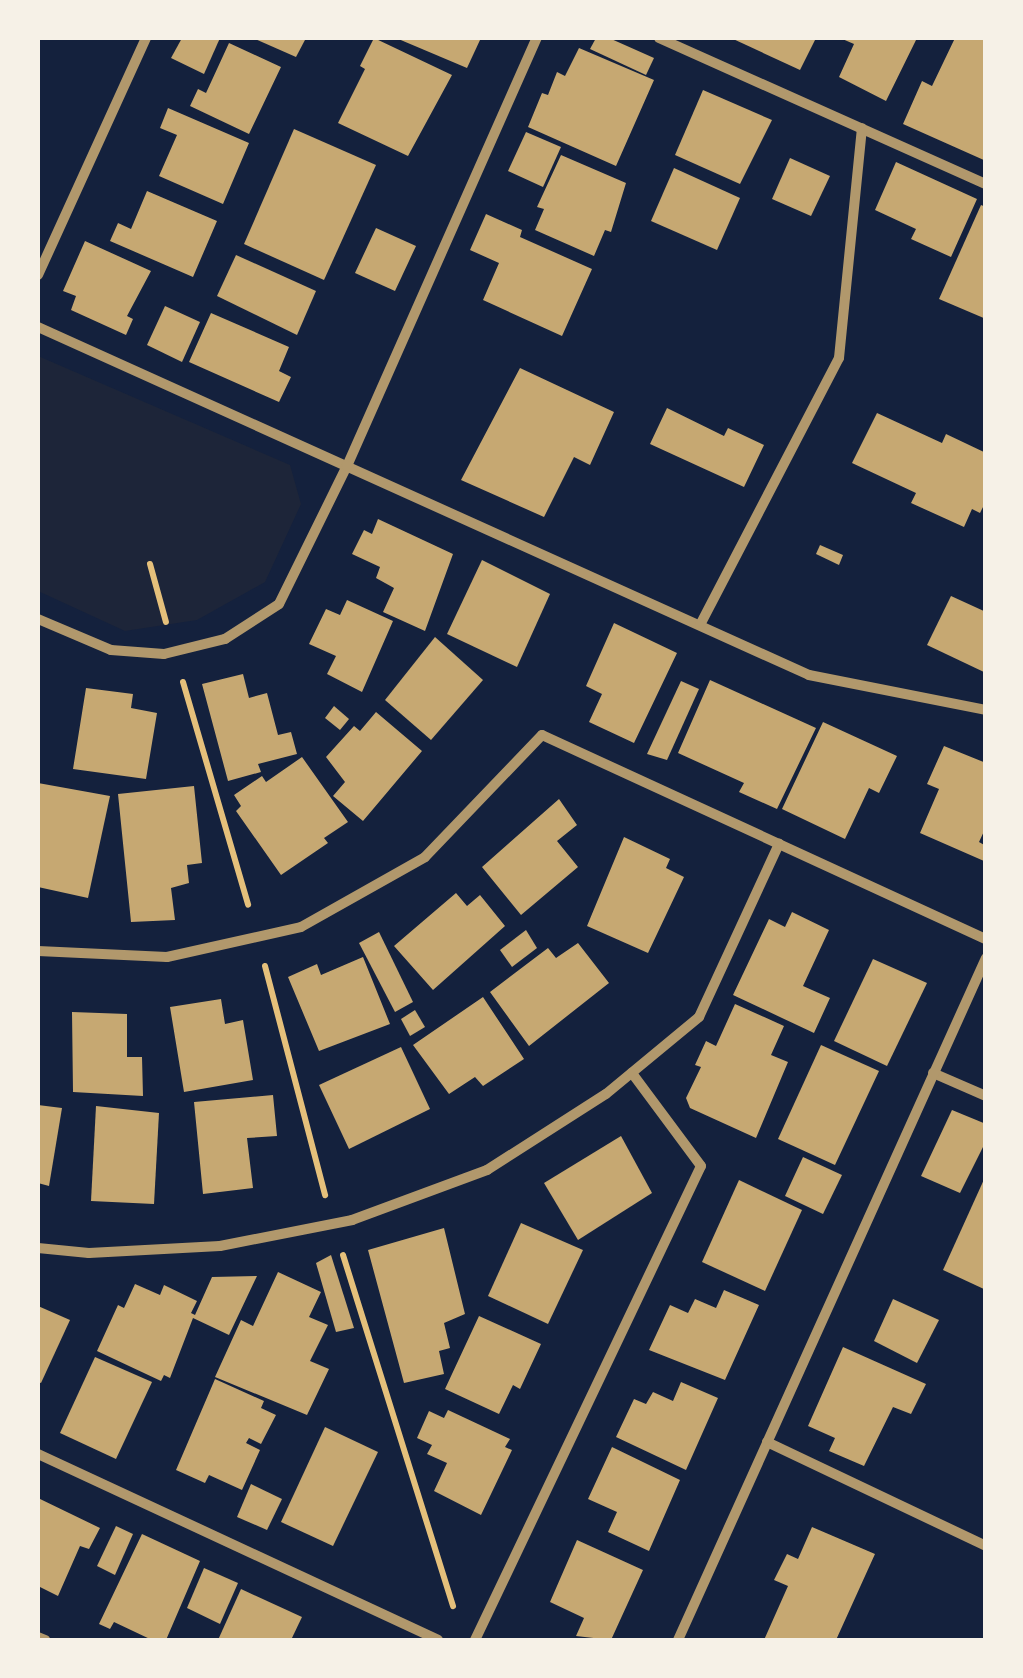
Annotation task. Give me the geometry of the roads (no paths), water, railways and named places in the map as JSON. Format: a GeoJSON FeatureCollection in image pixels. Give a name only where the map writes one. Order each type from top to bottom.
{"type":"FeatureCollection","features":[{"type":"Feature","properties":{"kind":"street"},"geometry":{"type":"LineString","coordinates":[[38,275],[146,38]]}},
{"type":"Feature","properties":{"kind":"street"},"geometry":{"type":"LineString","coordinates":[[38,619],[111,650],[174,651],[224,639],[280,604],[347,466],[537,38]]}},
{"type":"Feature","properties":{"kind":"street"},"geometry":{"type":"LineString","coordinates":[[659,38],[986,184]]}},
{"type":"Feature","properties":{"kind":"street"},"geometry":{"type":"LineString","coordinates":[[700,626],[839,358],[862,128]]}},
{"type":"Feature","properties":{"kind":"street"},"geometry":{"type":"LineString","coordinates":[[38,328],[810,675],[986,710]]}},
{"type":"Feature","properties":{"kind":"street"},"geometry":{"type":"LineString","coordinates":[[38,951],[167,958],[300,927],[425,858],[542,735],[986,939]]}},
{"type":"Feature","properties":{"kind":"street"},"geometry":{"type":"LineString","coordinates":[[38,1248],[89,1254],[220,1246],[333,1224],[487,1170],[632,1073],[698,1016],[779,844]]}},
{"type":"Feature","properties":{"kind":"street"},"geometry":{"type":"LineString","coordinates":[[678,1640],[986,958]]}},
{"type":"Feature","properties":{"kind":"street"},"geometry":{"type":"LineString","coordinates":[[475,1640],[701,1166],[632,1073]]}},
{"type":"Feature","properties":{"kind":"street"},"geometry":{"type":"LineString","coordinates":[[933,1073],[986,1096]]}},
{"type":"Feature","properties":{"kind":"street"},"geometry":{"type":"LineString","coordinates":[[767,1442],[986,1546]]}},
{"type":"Feature","properties":{"kind":"street"},"geometry":{"type":"LineString","coordinates":[[38,1454],[438,1640]]}},
{"type":"Feature","properties":{"kind":"street"},"geometry":{"type":"LineString","coordinates":[[38,1637],[45,1640]]}}]}
